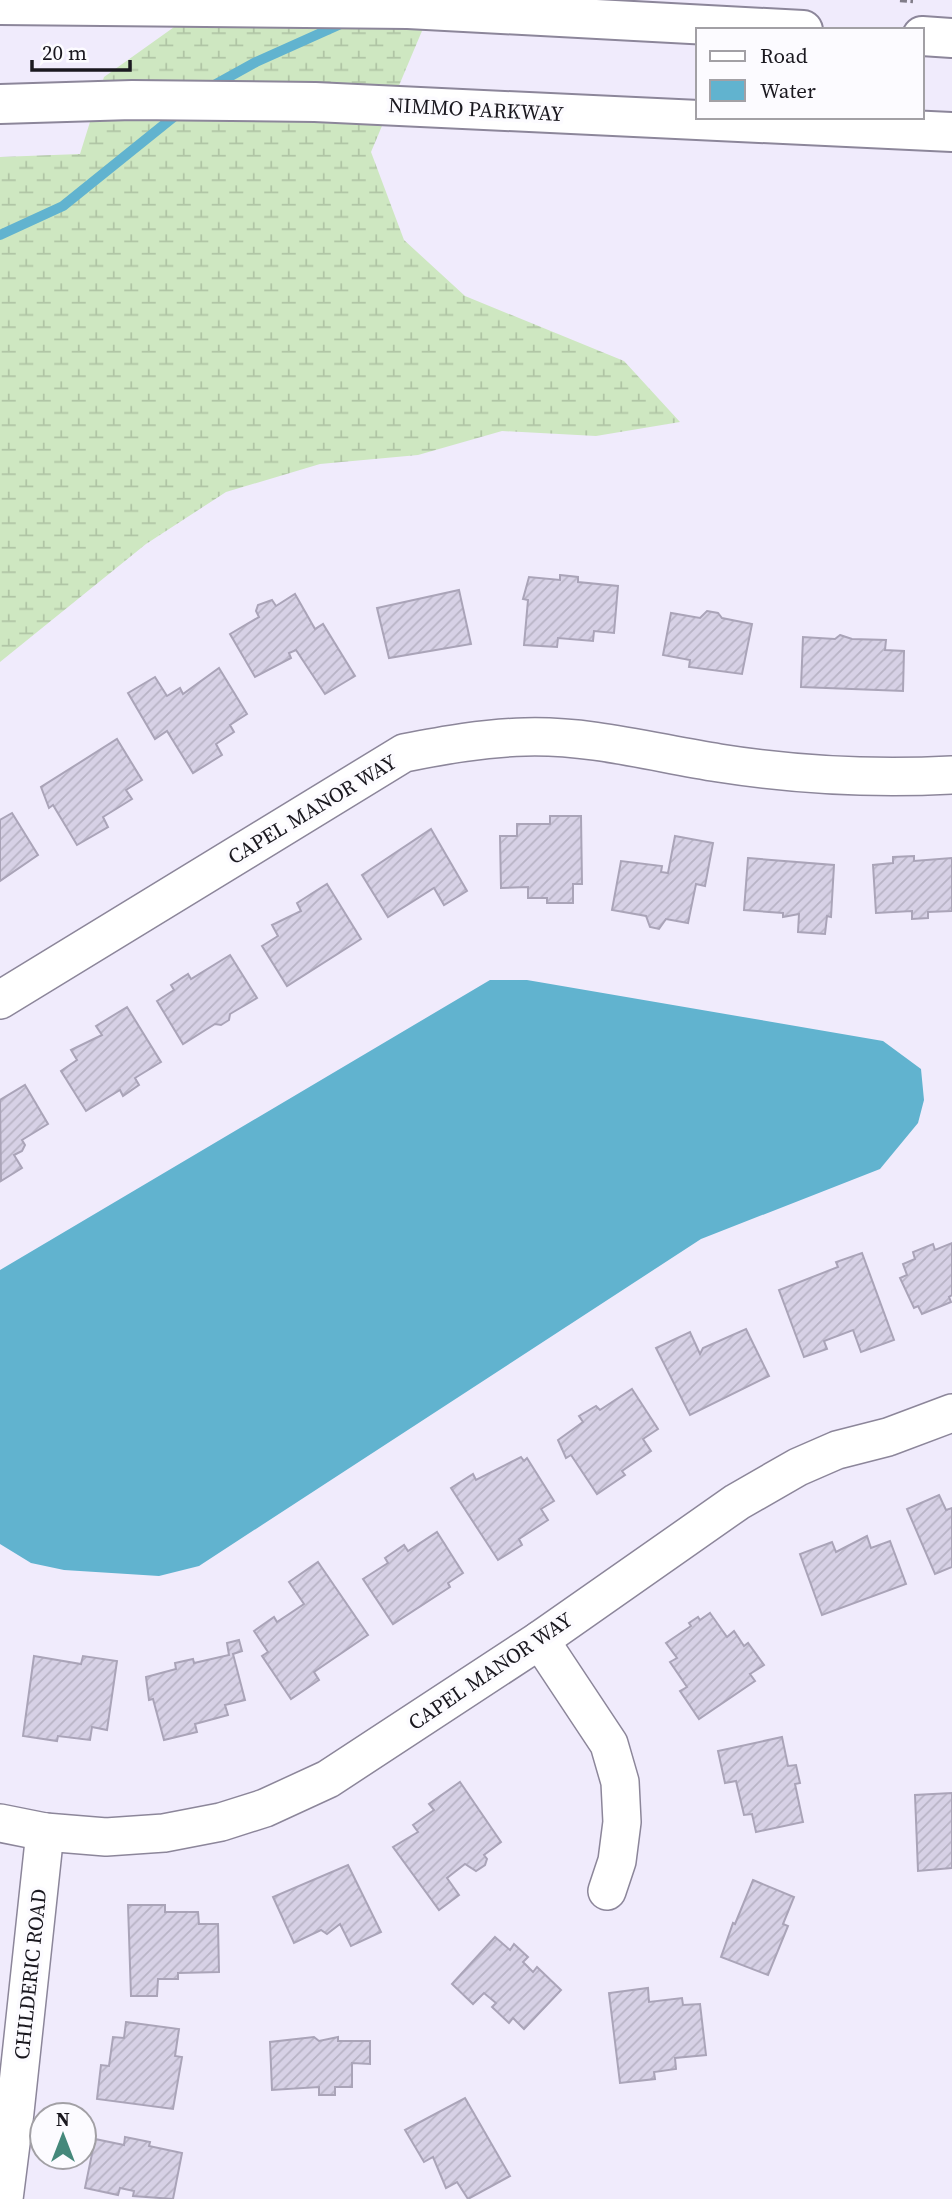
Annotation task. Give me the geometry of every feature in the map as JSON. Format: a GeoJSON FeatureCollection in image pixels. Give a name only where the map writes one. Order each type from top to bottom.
{"type":"FeatureCollection","features":[{"type":"Feature","properties":{"kind":"highway"},"geometry":{"type":"LineString","coordinates":[[0,5],[408,9],[765,28]]}},
{"type":"Feature","properties":{"kind":"highway"},"geometry":{"type":"LineString","coordinates":[[924,36],[952,38]]}},
{"type":"Feature","properties":{"kind":"highway","name":"NIMMO PARKWAY"},"geometry":{"type":"LineString","coordinates":[[0,104],[132,100],[315,102],[952,132]]}},
{"type":"Feature","properties":{"kind":"street","name":"CAPEL MANOR WAY"},"geometry":{"type":"LineString","coordinates":[[0,1000],[404,753],[465,741],[526,737],[588,740],[722,764],[825,774],[952,775]]}},
{"type":"Feature","properties":{"kind":"street","name":"CAPEL MANOR WAY"},"geometry":{"type":"LineString","coordinates":[[0,1823],[45,1832],[106,1836],[164,1833],[220,1822],[265,1808],[328,1779],[540,1640],[737,1502],[837,1450],[888,1437],[952,1413]]}},
{"type":"Feature","properties":{"kind":"street"},"geometry":{"type":"LineString","coordinates":[[540,1640],[609,1744],[620,1782],[622,1822],[617,1861],[607,1891]]}},
{"type":"Feature","properties":{"kind":"street","name":"CHILDERIC ROAD"},"geometry":{"type":"LineString","coordinates":[[4,2199],[45,1832]]}},
{"type":"Feature","properties":{"kind":"green space"},"geometry":{"type":"Polygon","coordinates":[[[212,0],[435,0],[371,152],[404,240],[465,296],[624,361],[680,422],[596,436],[502,431],[418,455],[320,464],[226,492],[146,544],[0,662],[0,157],[80,154],[104,77],[212,0]]]}},
{"type":"Feature","properties":{"kind":"water"},"geometry":{"type":"Polygon","coordinates":[[[490,980],[527,980],[883,1041],[921,1069],[924,1100],[918,1123],[880,1169],[701,1239],[199,1566],[159,1576],[64,1570],[31,1563],[0,1544],[0,1270],[490,980]]]}},
{"type":"Feature","properties":{"kind":"building"},"geometry":{"type":"Polygon","coordinates":[[[560,575],[578,577],[578,582],[618,586],[614,633],[594,631],[593,641],[558,638],[557,647],[524,645],[528,600],[523,599],[529,577],[560,580],[560,575]]]}},
{"type":"Feature","properties":{"kind":"building"},"geometry":{"type":"Polygon","coordinates":[[[459,590],[471,644],[389,658],[377,608],[459,590]]]}},
{"type":"Feature","properties":{"kind":"building"},"geometry":{"type":"Polygon","coordinates":[[[295,594],[315,629],[323,624],[355,676],[325,694],[296,650],[289,653],[291,658],[255,677],[230,634],[259,617],[256,611],[258,605],[272,600],[276,606],[295,594]]]}},
{"type":"Feature","properties":{"kind":"building"},"geometry":{"type":"Polygon","coordinates":[[[707,611],[718,613],[722,618],[752,624],[742,674],[689,667],[690,660],[663,655],[671,613],[700,618],[707,611]]]}},
{"type":"Feature","properties":{"kind":"building"},"geometry":{"type":"Polygon","coordinates":[[[840,635],[852,639],[886,640],[885,650],[904,651],[903,691],[801,687],[803,637],[835,639],[840,635]]]}},
{"type":"Feature","properties":{"kind":"building"},"geometry":{"type":"Polygon","coordinates":[[[219,668],[247,714],[230,725],[234,732],[216,744],[222,755],[193,773],[167,731],[155,739],[128,693],[155,677],[167,696],[180,688],[183,694],[219,668]]]}},
{"type":"Feature","properties":{"kind":"building"},"geometry":{"type":"Polygon","coordinates":[[[117,739],[142,780],[126,790],[132,799],[103,817],[108,827],[77,845],[53,805],[49,808],[41,787],[117,739]]]}},
{"type":"Feature","properties":{"kind":"building"},"geometry":{"type":"Polygon","coordinates":[[[12,813],[38,855],[0,881],[0,820],[12,813]]]}},
{"type":"Feature","properties":{"kind":"building"},"geometry":{"type":"Polygon","coordinates":[[[550,816],[581,816],[582,884],[573,884],[573,903],[547,903],[547,898],[528,898],[528,887],[501,888],[500,836],[517,836],[517,824],[550,824],[550,816]]]}},
{"type":"Feature","properties":{"kind":"building"},"geometry":{"type":"Polygon","coordinates":[[[431,829],[467,891],[444,905],[434,888],[388,917],[362,875],[431,829]]]}},
{"type":"Feature","properties":{"kind":"building"},"geometry":{"type":"Polygon","coordinates":[[[675,836],[713,843],[705,886],[696,884],[688,923],[666,919],[659,929],[650,927],[646,916],[612,910],[621,861],[662,866],[661,872],[668,873],[675,836]]]}},
{"type":"Feature","properties":{"kind":"building"},"geometry":{"type":"Polygon","coordinates":[[[914,856],[914,861],[952,858],[952,911],[928,912],[928,918],[912,919],[912,911],[876,913],[873,865],[893,863],[893,857],[914,856]]]}},
{"type":"Feature","properties":{"kind":"building"},"geometry":{"type":"Polygon","coordinates":[[[748,858],[834,865],[831,917],[827,916],[825,934],[798,932],[799,914],[783,917],[783,913],[744,910],[748,858]]]}},
{"type":"Feature","properties":{"kind":"building"},"geometry":{"type":"Polygon","coordinates":[[[327,884],[361,939],[287,986],[262,946],[278,936],[272,925],[301,911],[297,903],[327,884]]]}},
{"type":"Feature","properties":{"kind":"building"},"geometry":{"type":"Polygon","coordinates":[[[230,955],[257,998],[230,1014],[229,1020],[221,1025],[215,1024],[183,1044],[157,1001],[174,990],[171,985],[188,974],[191,979],[230,955]]]}},
{"type":"Feature","properties":{"kind":"building"},"geometry":{"type":"Polygon","coordinates":[[[127,1007],[161,1062],[135,1078],[139,1085],[123,1096],[120,1090],[86,1111],[61,1071],[77,1060],[71,1050],[102,1035],[96,1026],[127,1007]]]}},
{"type":"Feature","properties":{"kind":"building"},"geometry":{"type":"Polygon","coordinates":[[[25,1085],[48,1124],[22,1140],[25,1145],[22,1151],[14,1155],[22,1168],[1,1181],[0,1100],[25,1085]]]}},
{"type":"Feature","properties":{"kind":"building"},"geometry":{"type":"Polygon","coordinates":[[[952,1243],[951,1302],[922,1314],[918,1306],[914,1308],[900,1278],[907,1275],[903,1264],[915,1259],[913,1252],[933,1244],[935,1250],[952,1243]]]}},
{"type":"Feature","properties":{"kind":"building"},"geometry":{"type":"Polygon","coordinates":[[[862,1253],[894,1340],[861,1352],[853,1330],[824,1341],[827,1349],[804,1357],[779,1290],[838,1267],[836,1262],[862,1253]]]}},
{"type":"Feature","properties":{"kind":"building"},"geometry":{"type":"Polygon","coordinates":[[[746,1329],[769,1376],[690,1415],[656,1348],[690,1332],[700,1354],[703,1348],[746,1329]]]}},
{"type":"Feature","properties":{"kind":"building"},"geometry":{"type":"Polygon","coordinates":[[[632,1389],[658,1429],[643,1439],[651,1451],[622,1471],[625,1475],[597,1494],[571,1455],[566,1458],[558,1440],[583,1422],[579,1416],[596,1406],[600,1410],[632,1389]]]}},
{"type":"Feature","properties":{"kind":"building"},"geometry":{"type":"Polygon","coordinates":[[[521,1457],[524,1461],[527,1458],[554,1501],[541,1509],[548,1520],[519,1539],[522,1545],[498,1560],[451,1488],[473,1474],[476,1480],[521,1457]]]}},
{"type":"Feature","properties":{"kind":"building"},"geometry":{"type":"Polygon","coordinates":[[[939,1495],[946,1510],[952,1508],[952,1567],[935,1574],[907,1509],[939,1495]]]}},
{"type":"Feature","properties":{"kind":"building"},"geometry":{"type":"Polygon","coordinates":[[[437,1532],[463,1573],[448,1583],[450,1587],[393,1624],[363,1579],[388,1563],[385,1558],[404,1545],[408,1551],[437,1532]]]}},
{"type":"Feature","properties":{"kind":"building"},"geometry":{"type":"Polygon","coordinates":[[[867,1536],[871,1548],[890,1541],[906,1584],[822,1615],[800,1554],[832,1542],[836,1552],[867,1536]]]}},
{"type":"Feature","properties":{"kind":"building"},"geometry":{"type":"Polygon","coordinates":[[[318,1562],[368,1635],[314,1672],[319,1680],[291,1699],[262,1656],[268,1652],[254,1631],[274,1617],[277,1622],[304,1604],[289,1582],[318,1562]]]}},
{"type":"Feature","properties":{"kind":"building"},"geometry":{"type":"Polygon","coordinates":[[[710,1613],[727,1637],[734,1631],[744,1646],[748,1643],[764,1665],[750,1674],[755,1681],[699,1719],[680,1691],[687,1687],[670,1662],[677,1658],[666,1643],[691,1626],[689,1623],[710,1613]]]}},
{"type":"Feature","properties":{"kind":"building"},"geometry":{"type":"Polygon","coordinates":[[[239,1640],[242,1651],[233,1654],[245,1700],[225,1705],[228,1715],[195,1724],[197,1732],[164,1740],[153,1699],[149,1700],[146,1677],[176,1669],[175,1663],[193,1659],[194,1663],[229,1655],[227,1643],[239,1640]]]}},
{"type":"Feature","properties":{"kind":"building"},"geometry":{"type":"Polygon","coordinates":[[[34,1656],[81,1664],[83,1656],[117,1661],[107,1730],[92,1727],[90,1740],[58,1736],[57,1741],[23,1736],[34,1656]]]}},
{"type":"Feature","properties":{"kind":"building"},"geometry":{"type":"Polygon","coordinates":[[[782,1737],[788,1766],[796,1765],[800,1783],[795,1784],[803,1822],[756,1832],[752,1814],[744,1815],[736,1781],[725,1783],[718,1751],[782,1737]]]}},
{"type":"Feature","properties":{"kind":"building"},"geometry":{"type":"Polygon","coordinates":[[[460,1782],[501,1842],[484,1855],[487,1859],[485,1865],[476,1871],[465,1864],[447,1878],[459,1895],[439,1910],[393,1847],[418,1832],[413,1825],[434,1810],[429,1804],[460,1782]]]}},
{"type":"Feature","properties":{"kind":"building"},"geometry":{"type":"Polygon","coordinates":[[[952,1793],[952,1868],[918,1871],[915,1795],[952,1793]]]}},
{"type":"Feature","properties":{"kind":"building"},"geometry":{"type":"Polygon","coordinates":[[[348,1865],[381,1932],[351,1946],[340,1924],[327,1934],[321,1930],[294,1943],[273,1897],[348,1865]]]}},
{"type":"Feature","properties":{"kind":"building"},"geometry":{"type":"Polygon","coordinates":[[[753,1880],[794,1897],[783,1924],[788,1926],[768,1975],[721,1957],[753,1880]]]}},
{"type":"Feature","properties":{"kind":"building"},"geometry":{"type":"Polygon","coordinates":[[[128,1905],[165,1905],[165,1912],[198,1912],[199,1924],[218,1924],[219,1972],[178,1973],[178,1979],[158,1979],[157,1996],[131,1996],[128,1905]]]}},
{"type":"Feature","properties":{"kind":"building"},"geometry":{"type":"Polygon","coordinates":[[[495,1937],[510,1950],[514,1944],[528,1957],[523,1962],[533,1972],[537,1967],[561,1990],[524,2029],[513,2018],[509,2023],[492,2007],[496,2003],[484,1993],[473,2004],[452,1984],[495,1937]]]}},
{"type":"Feature","properties":{"kind":"building"},"geometry":{"type":"Polygon","coordinates":[[[648,1988],[649,2002],[682,1998],[683,2005],[700,2004],[706,2055],[675,2058],[676,2069],[654,2072],[655,2079],[620,2083],[609,1993],[648,1988]]]}},
{"type":"Feature","properties":{"kind":"building"},"geometry":{"type":"Polygon","coordinates":[[[126,2022],[179,2029],[175,2056],[182,2057],[173,2109],[97,2099],[101,2065],[109,2066],[113,2037],[124,2038],[126,2022]]]}},
{"type":"Feature","properties":{"kind":"building"},"geometry":{"type":"Polygon","coordinates":[[[314,2037],[319,2041],[338,2037],[338,2041],[370,2041],[370,2064],[352,2063],[352,2087],[335,2087],[335,2095],[319,2095],[319,2087],[272,2090],[270,2042],[314,2037]]]}},
{"type":"Feature","properties":{"kind":"building"},"geometry":{"type":"Polygon","coordinates":[[[465,2098],[510,2176],[468,2199],[457,2182],[446,2188],[433,2157],[424,2162],[405,2130],[465,2098]]]}},
{"type":"Feature","properties":{"kind":"building"},"geometry":{"type":"Polygon","coordinates":[[[125,2137],[150,2142],[149,2146],[182,2153],[173,2199],[133,2196],[134,2191],[120,2188],[118,2195],[85,2188],[88,2171],[98,2171],[98,2140],[124,2145],[125,2137]]]}},
{"type":"Feature","properties":{"kind":"waterway"},"geometry":{"type":"LineString","coordinates":[[209,88],[256,62],[343,23]]}},
{"type":"Feature","properties":{"kind":"waterway"},"geometry":{"type":"LineString","coordinates":[[0,235],[63,206],[181,111]]}}]}
